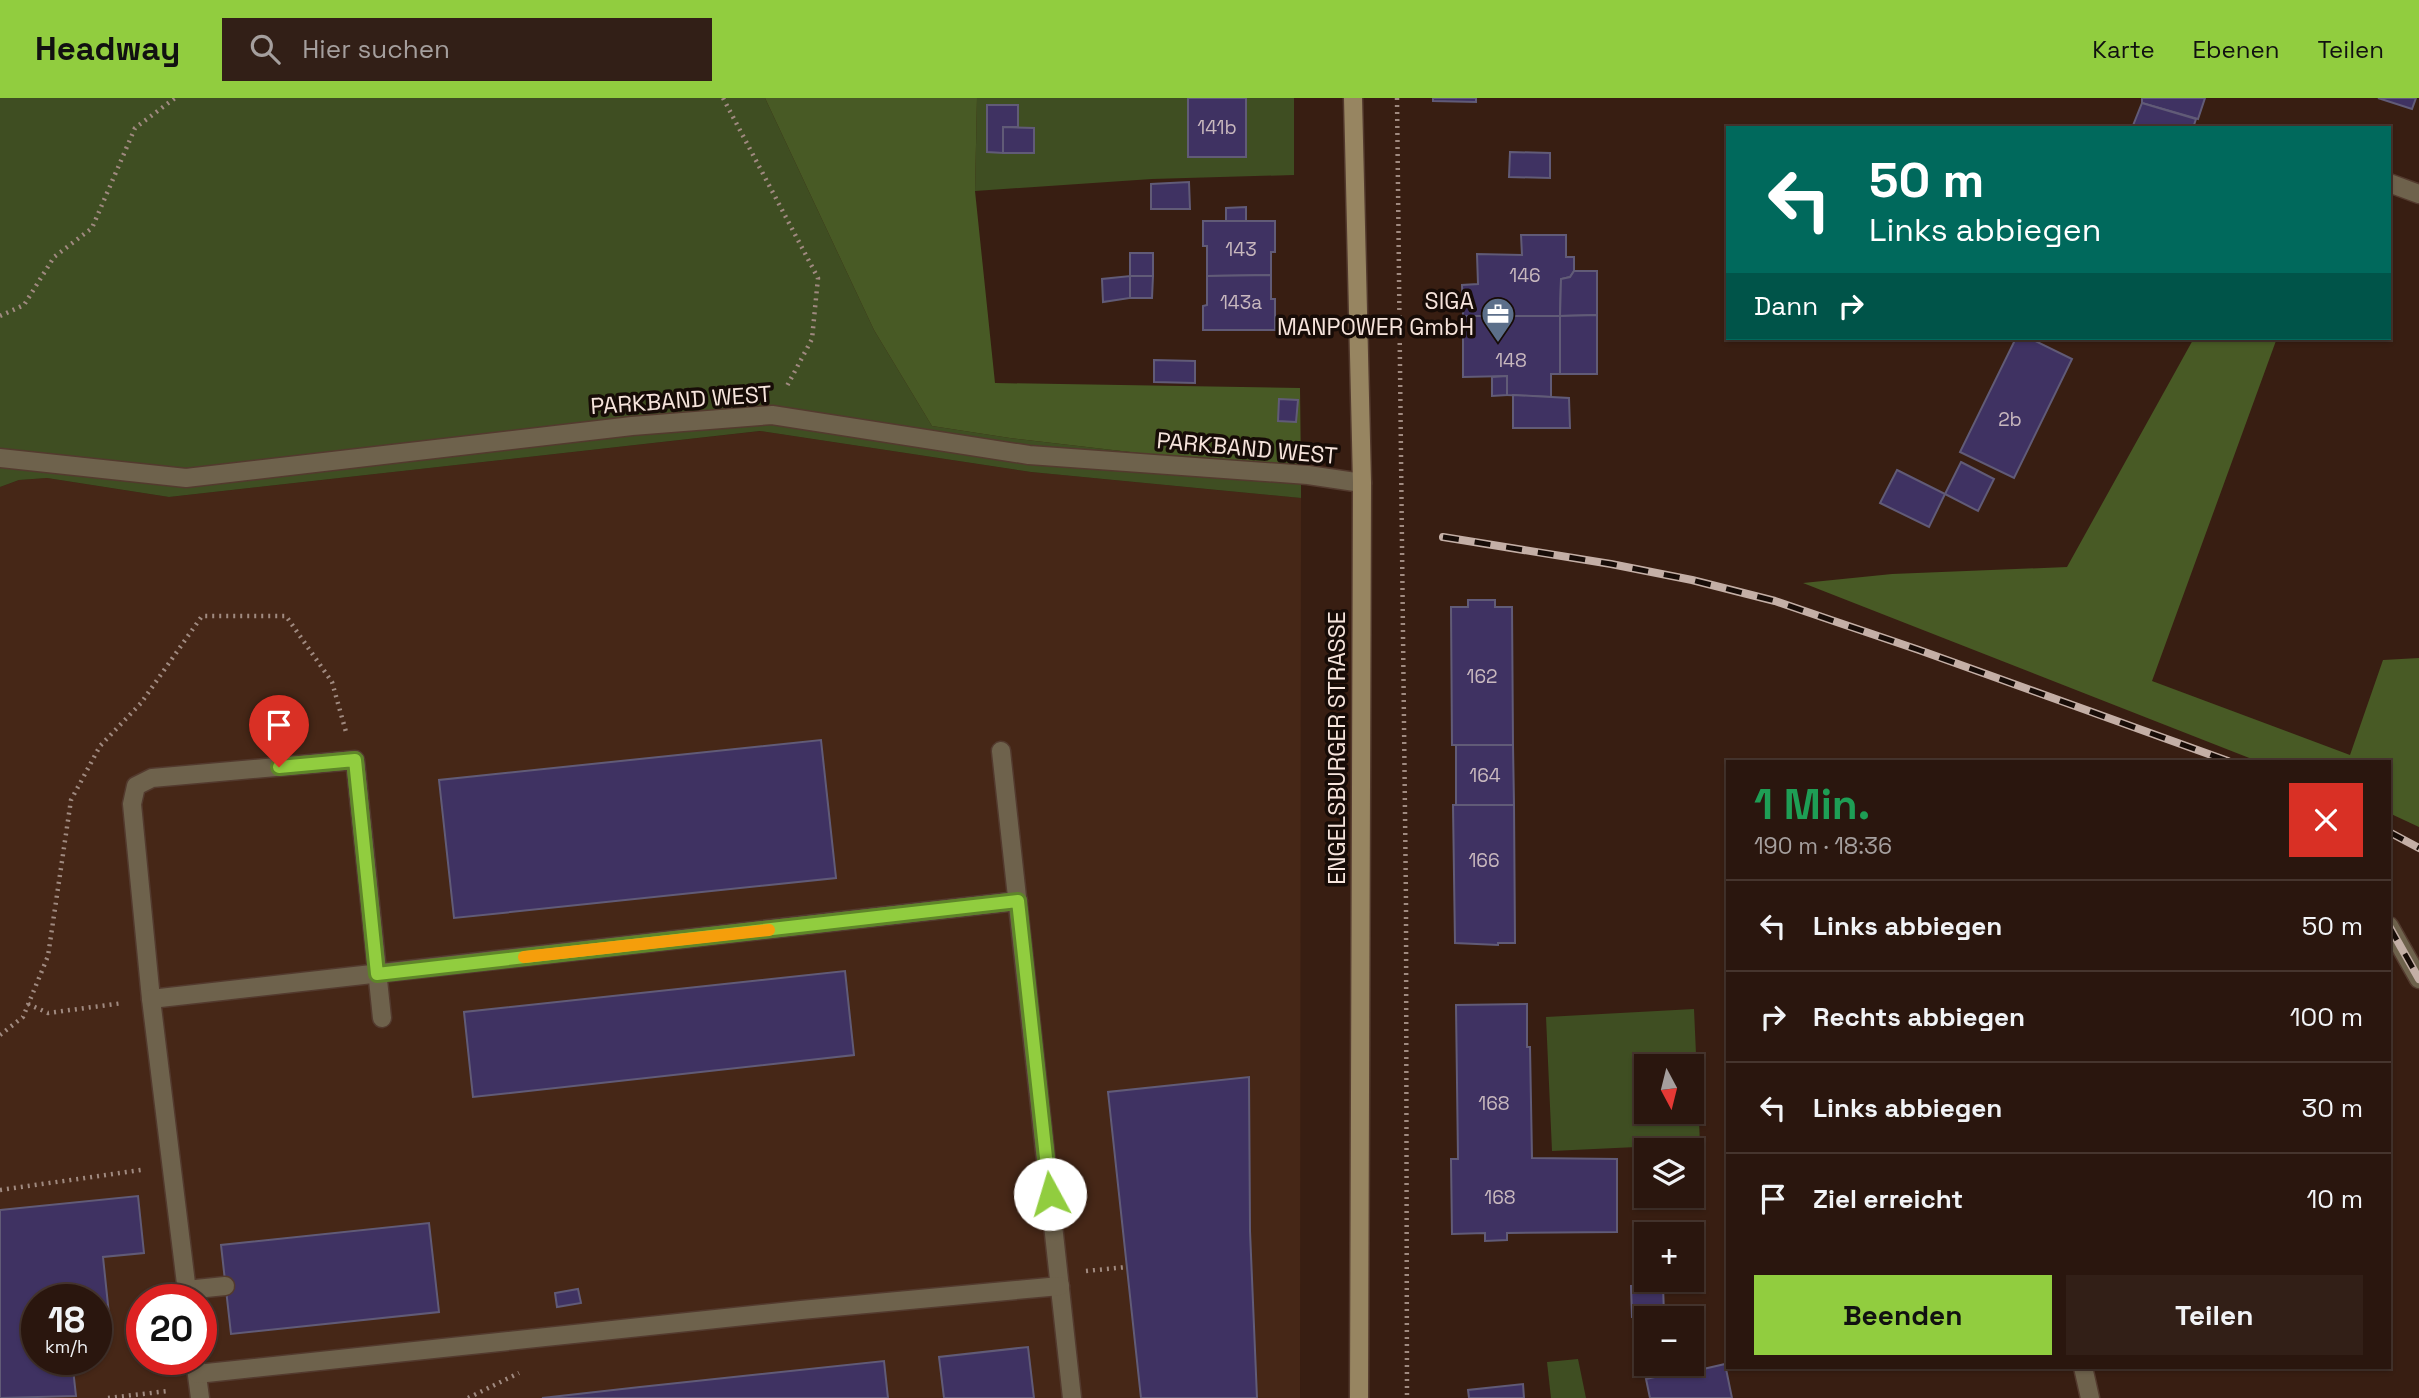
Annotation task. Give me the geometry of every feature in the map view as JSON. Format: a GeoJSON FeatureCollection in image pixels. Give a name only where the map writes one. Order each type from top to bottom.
{"type":"FeatureCollection","features":[{"type":"Feature","properties":{"kind":"street","name":"ENGELSBURGER STRASSE"},"geometry":{"type":"LineString","coordinates":[[1353,98],[1362,483],[1357,1331],[1359,1398]]}},
{"type":"Feature","properties":{"kind":"lane"},"geometry":{"type":"LineString","coordinates":[[2391,184],[2419,194]]}},
{"type":"Feature","properties":{"kind":"lane","name":"PARKBAND WEST"},"geometry":{"type":"LineString","coordinates":[[1,458],[186,478],[632,426],[772,415],[1029,454],[1308,475],[1362,483]]}},
{"type":"Feature","properties":{"kind":"lane"},"geometry":{"type":"LineString","coordinates":[[1001,751],[1072,1398]]}},
{"type":"Feature","properties":{"kind":"lane"},"geometry":{"type":"LineString","coordinates":[[186,1284],[151,999],[132,804],[136,786],[152,778],[355,760],[382,1018]]}},
{"type":"Feature","properties":{"kind":"lane"},"geometry":{"type":"LineString","coordinates":[[151,999],[1018,901]]}},
{"type":"Feature","properties":{"kind":"lane"},"geometry":{"type":"LineString","coordinates":[[2391,930],[2419,979]]}},
{"type":"Feature","properties":{"kind":"lane"},"geometry":{"type":"LineString","coordinates":[[217,1365],[801,1310],[1059,1280]]}},
{"type":"Feature","properties":{"kind":"lane"},"geometry":{"type":"LineString","coordinates":[[217,1288],[225,1286]]}},
{"type":"Feature","properties":{"kind":"lane"},"geometry":{"type":"LineString","coordinates":[[2083,1369],[2090,1398]]}},
{"type":"Feature","properties":{"kind":"lane"},"geometry":{"type":"LineString","coordinates":[[197,1375],[200,1398]]}},
{"type":"Feature","properties":{"kind":"path"},"geometry":{"type":"LineString","coordinates":[[0,316],[24,304],[54,257],[92,228],[135,128],[175,98]]}},
{"type":"Feature","properties":{"kind":"path"},"geometry":{"type":"LineString","coordinates":[[723,98],[818,278],[812,339],[772,415]]}},
{"type":"Feature","properties":{"kind":"path"},"geometry":{"type":"LineString","coordinates":[[1397,98],[1406,874],[1407,1398]]}},
{"type":"Feature","properties":{"kind":"path"},"geometry":{"type":"LineString","coordinates":[[28,1004],[48,1013],[151,999]]}},
{"type":"Feature","properties":{"kind":"path"},"geometry":{"type":"LineString","coordinates":[[0,1190],[172,1166]]}},
{"type":"Feature","properties":{"kind":"path"},"geometry":{"type":"LineString","coordinates":[[1059,1280],[1127,1267]]}},
{"type":"Feature","properties":{"kind":"path"},"geometry":{"type":"LineString","coordinates":[[108,1398],[176,1390]]}},
{"type":"Feature","properties":{"kind":"shaded area"},"geometry":{"type":"Polygon","coordinates":[[[761,431],[1031,472],[1301,498],[1300,1398],[0,1398],[0,487],[19,480],[47,478],[169,497],[761,431]]]}},
{"type":"Feature","properties":{"kind":"green space"},"geometry":{"type":"Polygon","coordinates":[[[0,98],[765,98],[874,330],[932,426],[1010,438],[1301,472],[1301,498],[1031,472],[760,431],[169,497],[47,478],[19,480],[0,487],[0,98]]]}},
{"type":"Feature","properties":{"kind":"green space"},"geometry":{"type":"Polygon","coordinates":[[[765,98],[977,98],[975,191],[995,383],[1300,388],[1301,472],[1010,438],[932,426],[874,330],[765,98]]]}},
{"type":"Feature","properties":{"kind":"green space"},"geometry":{"type":"Polygon","coordinates":[[[977,98],[1294,98],[1294,175],[1152,179],[975,191],[977,98]]]}},
{"type":"Feature","properties":{"kind":"green space"},"geometry":{"type":"Polygon","coordinates":[[[2193,340],[2276,340],[2152,681],[2350,755],[2383,660],[2419,658],[2419,827],[2391,814],[2391,760],[2254,760],[1803,583],[1892,574],[2067,567],[2193,340]]]}},
{"type":"Feature","properties":{"kind":"green space"},"geometry":{"type":"Polygon","coordinates":[[[1694,1009],[1696,1054],[1634,1054],[1634,1124],[1699,1124],[1700,1138],[1634,1138],[1634,1147],[1552,1151],[1546,1017],[1694,1009]]]}},
{"type":"Feature","properties":{"kind":"green space"},"geometry":{"type":"Polygon","coordinates":[[[1578,1359],[1586,1398],[1551,1398],[1547,1362],[1578,1359]]]}},
{"type":"Feature","properties":{"kind":"building"},"geometry":{"type":"Polygon","coordinates":[[[1188,98],[1246,98],[1246,157],[1188,157],[1188,98]]]}},
{"type":"Feature","properties":{"kind":"building"},"geometry":{"type":"Polygon","coordinates":[[[1433,98],[1476,98],[1476,102],[1433,101],[1433,98]]]}},
{"type":"Feature","properties":{"kind":"building"},"geometry":{"type":"Polygon","coordinates":[[[2142,98],[2205,98],[2198,119],[2142,103],[2142,98]]]}},
{"type":"Feature","properties":{"kind":"building"},"geometry":{"type":"Polygon","coordinates":[[[2378,98],[2416,98],[2412,109],[2378,98]]]}},
{"type":"Feature","properties":{"kind":"building"},"geometry":{"type":"Polygon","coordinates":[[[2142,103],[2196,119],[2194,126],[2133,126],[2142,103]]]}},
{"type":"Feature","properties":{"kind":"building"},"geometry":{"type":"Polygon","coordinates":[[[987,105],[1018,105],[1018,127],[1003,127],[1003,153],[987,152],[987,105]]]}},
{"type":"Feature","properties":{"kind":"building"},"geometry":{"type":"Polygon","coordinates":[[[1003,127],[1034,128],[1034,153],[1003,153],[1003,127]]]}},
{"type":"Feature","properties":{"kind":"building"},"geometry":{"type":"Polygon","coordinates":[[[1510,152],[1550,153],[1550,178],[1509,177],[1510,152]]]}},
{"type":"Feature","properties":{"kind":"building"},"geometry":{"type":"Polygon","coordinates":[[[1189,182],[1190,209],[1151,209],[1151,184],[1189,182]]]}},
{"type":"Feature","properties":{"kind":"building"},"geometry":{"type":"Polygon","coordinates":[[[1246,207],[1246,221],[1226,221],[1226,208],[1246,207]]]}},
{"type":"Feature","properties":{"kind":"building"},"geometry":{"type":"Polygon","coordinates":[[[1203,221],[1275,221],[1275,252],[1271,252],[1271,275],[1207,276],[1207,246],[1203,246],[1203,221]]]}},
{"type":"Feature","properties":{"kind":"building"},"geometry":{"type":"Polygon","coordinates":[[[1521,235],[1566,235],[1566,257],[1574,257],[1574,271],[1570,277],[1561,279],[1560,316],[1463,316],[1462,285],[1478,284],[1477,254],[1522,255],[1521,235]]]}},
{"type":"Feature","properties":{"kind":"building"},"geometry":{"type":"Polygon","coordinates":[[[1130,253],[1153,253],[1153,276],[1130,276],[1130,253]]]}},
{"type":"Feature","properties":{"kind":"building"},"geometry":{"type":"Polygon","coordinates":[[[1574,271],[1597,271],[1597,315],[1560,316],[1561,279],[1570,277],[1574,271]]]}},
{"type":"Feature","properties":{"kind":"building"},"geometry":{"type":"Polygon","coordinates":[[[1271,275],[1271,299],[1275,299],[1275,330],[1203,330],[1203,306],[1207,305],[1207,276],[1271,275]]]}},
{"type":"Feature","properties":{"kind":"building"},"geometry":{"type":"Polygon","coordinates":[[[1130,276],[1130,298],[1103,302],[1102,279],[1130,276]]]}},
{"type":"Feature","properties":{"kind":"building"},"geometry":{"type":"Polygon","coordinates":[[[1130,276],[1153,276],[1152,298],[1130,298],[1130,276]]]}},
{"type":"Feature","properties":{"kind":"building"},"geometry":{"type":"Polygon","coordinates":[[[1597,315],[1597,374],[1560,374],[1560,316],[1597,315]]]}},
{"type":"Feature","properties":{"kind":"building"},"geometry":{"type":"Polygon","coordinates":[[[1463,316],[1560,316],[1560,374],[1551,374],[1551,397],[1507,395],[1507,376],[1463,377],[1463,316]]]}},
{"type":"Feature","properties":{"kind":"building"},"geometry":{"type":"Polygon","coordinates":[[[2015,340],[2033,340],[2072,359],[2014,478],[1960,452],[2015,340]]]}},
{"type":"Feature","properties":{"kind":"building"},"geometry":{"type":"Polygon","coordinates":[[[1154,360],[1195,361],[1195,383],[1154,382],[1154,360]]]}},
{"type":"Feature","properties":{"kind":"building"},"geometry":{"type":"Polygon","coordinates":[[[1507,376],[1507,395],[1492,396],[1492,377],[1507,376]]]}},
{"type":"Feature","properties":{"kind":"building"},"geometry":{"type":"Polygon","coordinates":[[[1513,395],[1569,398],[1570,428],[1513,428],[1513,395]]]}},
{"type":"Feature","properties":{"kind":"building"},"geometry":{"type":"Polygon","coordinates":[[[1279,399],[1298,400],[1296,422],[1278,421],[1279,399]]]}},
{"type":"Feature","properties":{"kind":"building"},"geometry":{"type":"Polygon","coordinates":[[[1961,462],[1994,479],[1978,511],[1945,494],[1961,462]]]}},
{"type":"Feature","properties":{"kind":"building"},"geometry":{"type":"Polygon","coordinates":[[[1897,470],[1945,494],[1929,527],[1880,503],[1897,470]]]}},
{"type":"Feature","properties":{"kind":"building"},"geometry":{"type":"Polygon","coordinates":[[[1468,600],[1495,600],[1495,607],[1512,607],[1513,745],[1452,745],[1451,607],[1468,607],[1468,600]]]}},
{"type":"Feature","properties":{"kind":"building"},"geometry":{"type":"Polygon","coordinates":[[[821,740],[836,878],[454,918],[439,780],[821,740]]]}},
{"type":"Feature","properties":{"kind":"building"},"geometry":{"type":"Polygon","coordinates":[[[1456,745],[1513,745],[1514,805],[1456,805],[1456,745]]]}},
{"type":"Feature","properties":{"kind":"building"},"geometry":{"type":"Polygon","coordinates":[[[1453,805],[1514,805],[1515,943],[1455,943],[1453,805]]]}},
{"type":"Feature","properties":{"kind":"building"},"geometry":{"type":"Polygon","coordinates":[[[845,971],[854,1055],[473,1097],[464,1012],[845,971]]]}},
{"type":"Feature","properties":{"kind":"building"},"geometry":{"type":"Polygon","coordinates":[[[1527,1004],[1532,1158],[1617,1159],[1617,1232],[1507,1233],[1507,1240],[1485,1241],[1485,1233],[1452,1234],[1451,1159],[1458,1159],[1456,1005],[1527,1004]]]}},
{"type":"Feature","properties":{"kind":"building"},"geometry":{"type":"Polygon","coordinates":[[[1249,1077],[1250,1231],[1257,1398],[1141,1398],[1108,1092],[1249,1077]]]}},
{"type":"Feature","properties":{"kind":"building"},"geometry":{"type":"Polygon","coordinates":[[[138,1196],[144,1253],[103,1257],[106,1284],[21,1284],[21,1375],[74,1375],[76,1396],[0,1398],[0,1210],[138,1196]]]}},
{"type":"Feature","properties":{"kind":"building"},"geometry":{"type":"Polygon","coordinates":[[[429,1223],[439,1312],[231,1334],[221,1245],[429,1223]]]}},
{"type":"Feature","properties":{"kind":"building"},"geometry":{"type":"Polygon","coordinates":[[[1631,1286],[1634,1286],[1634,1292],[1663,1292],[1664,1306],[1634,1306],[1632,1317],[1631,1286]]]}},
{"type":"Feature","properties":{"kind":"building"},"geometry":{"type":"Polygon","coordinates":[[[578,1289],[581,1303],[557,1307],[555,1293],[578,1289]]]}},
{"type":"Feature","properties":{"kind":"building"},"geometry":{"type":"Polygon","coordinates":[[[1028,1347],[1034,1398],[944,1398],[939,1357],[1028,1347]]]}},
{"type":"Feature","properties":{"kind":"building"},"geometry":{"type":"Polygon","coordinates":[[[884,1361],[888,1398],[542,1398],[640,1387],[884,1361]]]}},
{"type":"Feature","properties":{"kind":"building"},"geometry":{"type":"Polygon","coordinates":[[[1725,1364],[1732,1398],[1650,1398],[1646,1379],[1659,1376],[1704,1376],[1704,1369],[1725,1364]]]}},
{"type":"Feature","properties":{"kind":"building"},"geometry":{"type":"Polygon","coordinates":[[[1523,1384],[1524,1398],[1469,1398],[1468,1390],[1523,1384]]]}},
{"type":"Feature","properties":{"kind":"railway"},"geometry":{"type":"LineString","coordinates":[[1443,537],[1611,564],[1692,580],[1775,601],[2225,760]]}},
{"type":"Feature","properties":{"kind":"railway"},"geometry":{"type":"LineString","coordinates":[[2391,833],[2419,848]]}},
{"type":"Feature","properties":{"kind":"railway"},"geometry":{"type":"LineString","coordinates":[[2391,930],[2419,979]]}},
{"type":"Feature","properties":{"kind":"slow traffic"},"geometry":{"type":"LineString","coordinates":[[524,957],[769,930]]}},
{"type":"Feature","properties":{"kind":"place","name":"SIGA MANPOWER GmbH"},"geometry":{"type":"Point","coordinates":[1498,344]}},
{"type":"Feature","properties":{"kind":"route"},"geometry":{"type":"LineString","coordinates":[[279,767],[355,760],[377,974],[1018,901],[1050,1194]]}}]}
